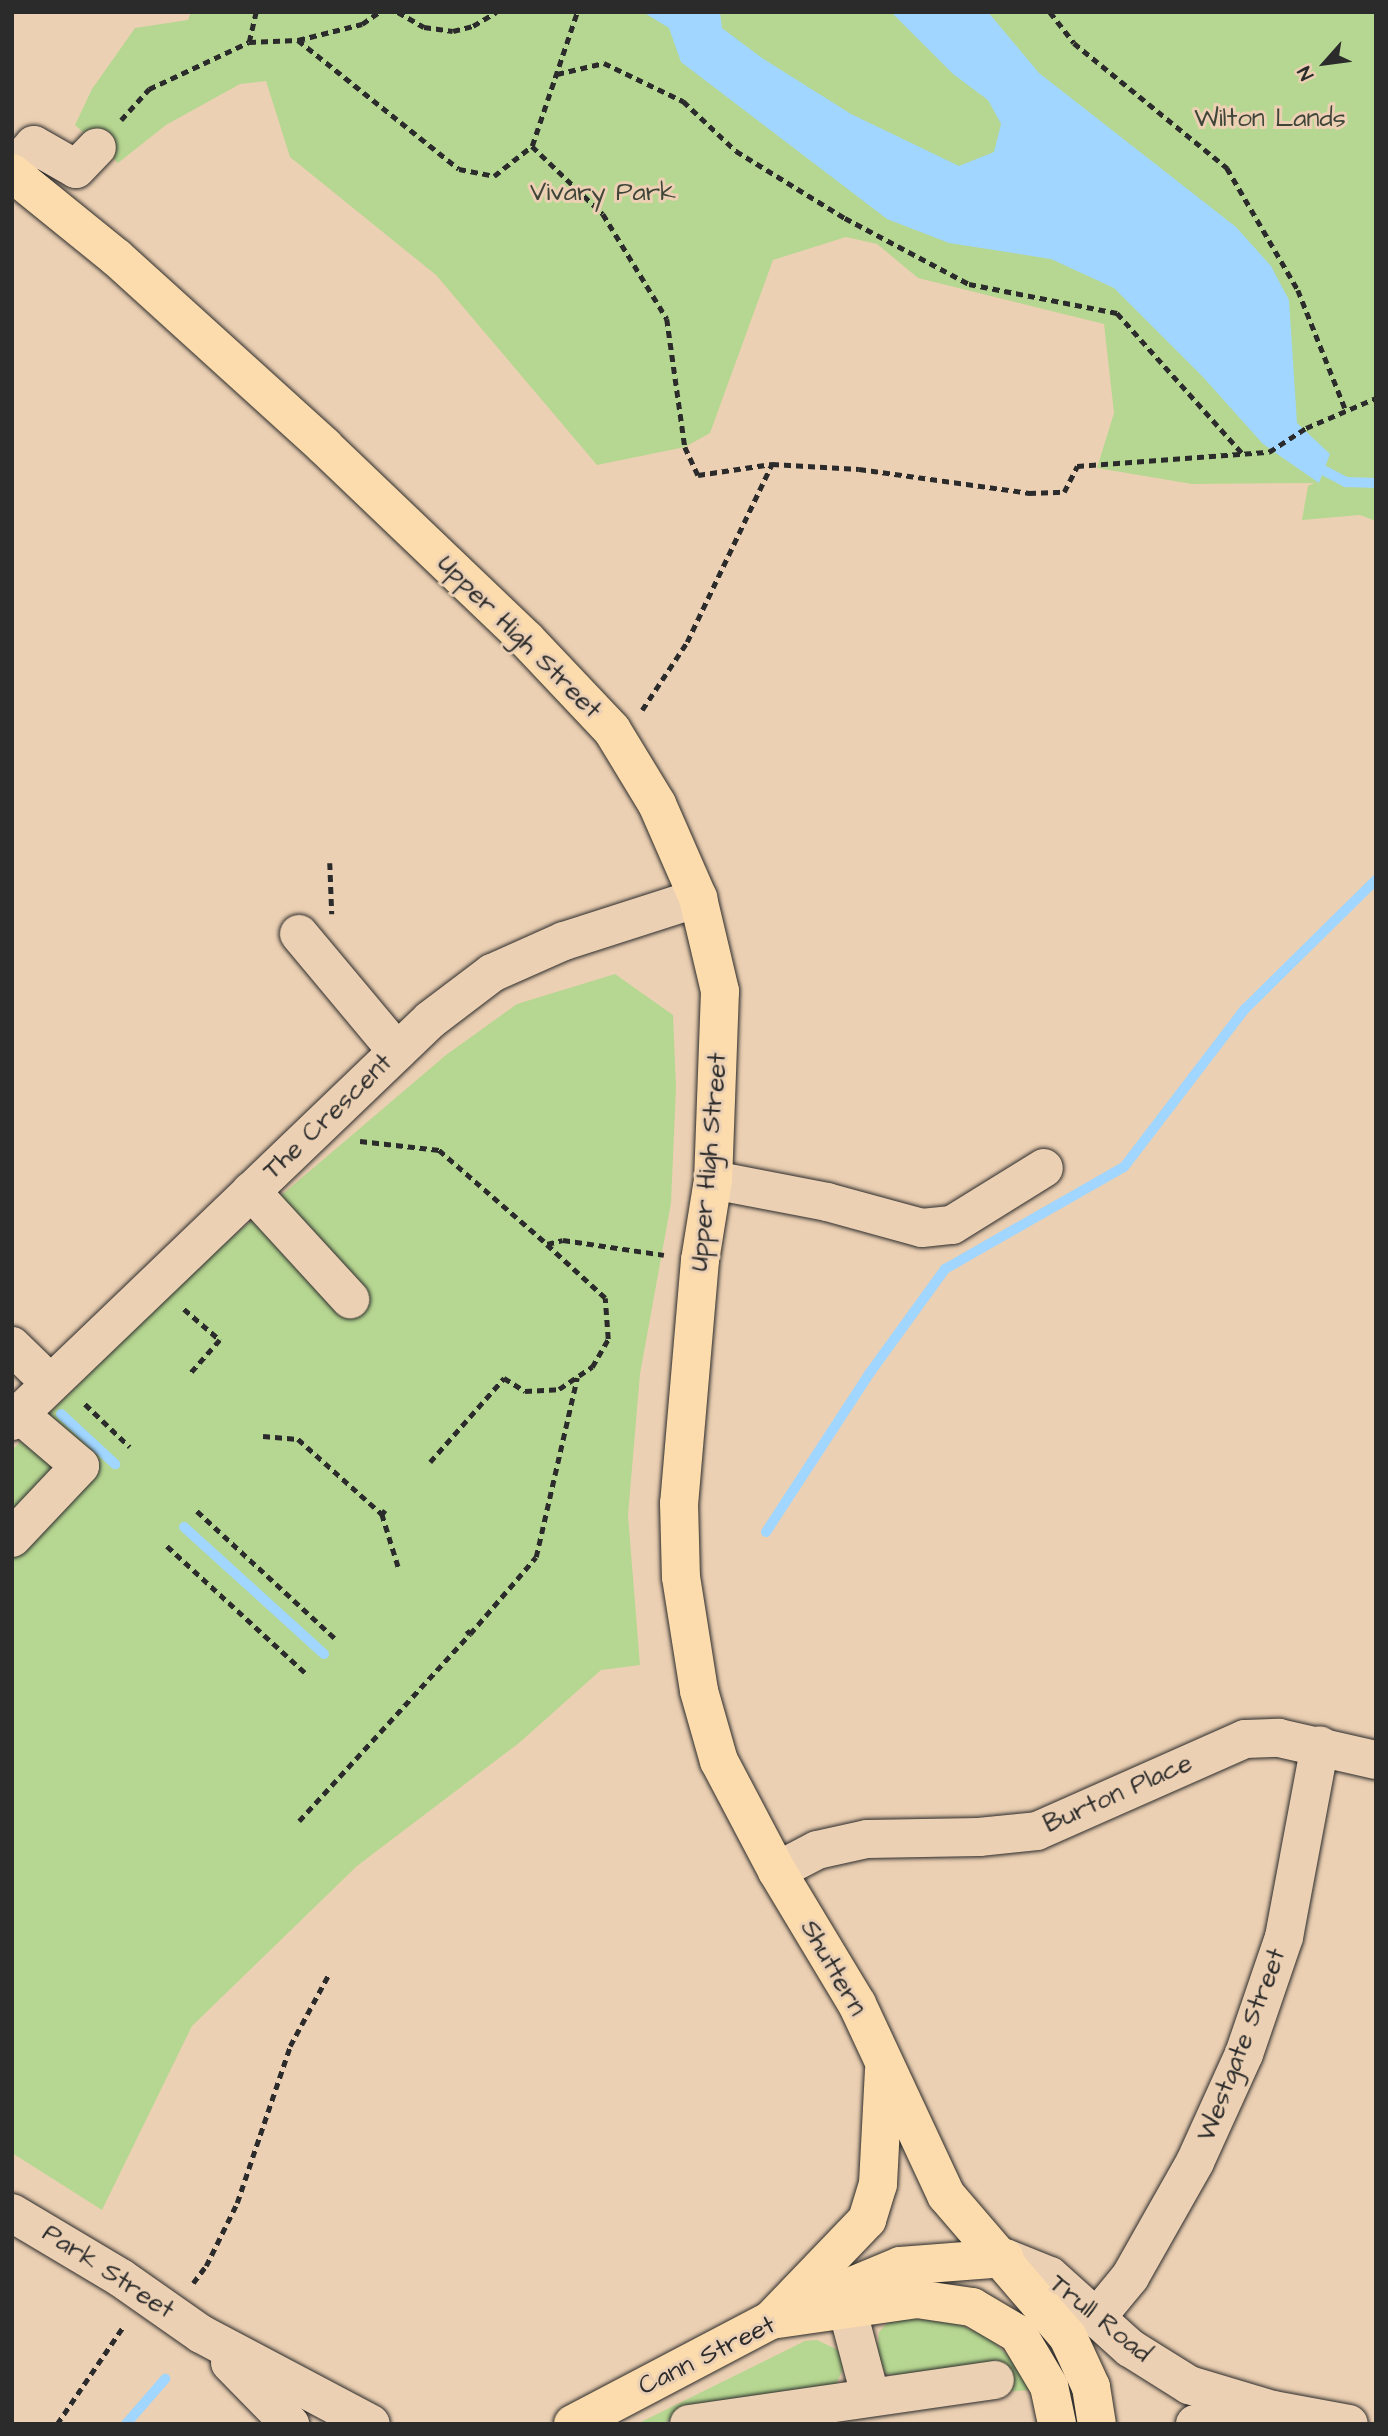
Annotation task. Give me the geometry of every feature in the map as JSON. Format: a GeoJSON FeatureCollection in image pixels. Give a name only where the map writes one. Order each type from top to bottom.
{"type":"FeatureCollection","features":[{"type":"Feature","properties":{"kind":"main road","name":"Upper High Street"},"geometry":{"type":"LineString","coordinates":[[12,172],[117,258],[324,446],[526,639],[612,730],[657,804],[698,898],[720,991],[713,1180],[699,1260],[679,1503],[681,1577],[699,1690],[719,1761],[777,1871]]}},
{"type":"Feature","properties":{"kind":"main road","name":"Shuttern"},"geometry":{"type":"LineString","coordinates":[[777,1871],[857,2004],[884,2068],[946,2195],[1005,2258],[1068,2337],[1091,2387],[1097,2424]]}},
{"type":"Feature","properties":{"kind":"main road"},"geometry":{"type":"LineString","coordinates":[[771,2320],[867,2220],[878,2184],[884,2068]]}},
{"type":"Feature","properties":{"kind":"main road"},"geometry":{"type":"LineString","coordinates":[[771,2320],[900,2266],[1005,2258]]}},
{"type":"Feature","properties":{"kind":"main road","name":"Cann Street"},"geometry":{"type":"LineString","coordinates":[[573,2424],[771,2320],[917,2299],[972,2307],[1018,2334],[1049,2386],[1057,2424]]}},
{"type":"Feature","properties":{"kind":"street"},"geometry":{"type":"LineString","coordinates":[[12,172],[34,145],[76,169],[97,147]]}},
{"type":"Feature","properties":{"kind":"street","name":"The Crescent"},"geometry":{"type":"LineString","coordinates":[[16,1418],[52,1379],[430,1020],[492,973],[564,941],[698,898]]}},
{"type":"Feature","properties":{"kind":"street"},"geometry":{"type":"LineString","coordinates":[[299,934],[397,1051]]}},
{"type":"Feature","properties":{"kind":"street"},"geometry":{"type":"LineString","coordinates":[[713,1180],[827,1202],[922,1228],[951,1225],[1044,1168]]}},
{"type":"Feature","properties":{"kind":"street"},"geometry":{"type":"LineString","coordinates":[[251,1191],[350,1299]]}},
{"type":"Feature","properties":{"kind":"street"},"geometry":{"type":"LineString","coordinates":[[12,1346],[52,1379]]}},
{"type":"Feature","properties":{"kind":"street"},"geometry":{"type":"LineString","coordinates":[[12,1538],[80,1466],[16,1418]]}},
{"type":"Feature","properties":{"kind":"street","name":"Burton Place"},"geometry":{"type":"LineString","coordinates":[[777,1871],[817,1850],[867,1839],[979,1837],[1037,1830],[1245,1740],[1279,1738],[1320,1745],[1376,1760]]}},
{"type":"Feature","properties":{"kind":"street","name":"Westgate Street"},"geometry":{"type":"LineString","coordinates":[[1097,2317],[1130,2277],[1195,2162],[1244,2054],[1284,1937],[1320,1745]]}},
{"type":"Feature","properties":{"kind":"street","name":"Park Street"},"geometry":{"type":"LineString","coordinates":[[12,2213],[158,2303],[201,2334],[371,2424]]}},
{"type":"Feature","properties":{"kind":"street","name":"Trull Road"},"geometry":{"type":"LineString","coordinates":[[1005,2258],[1050,2276],[1130,2348],[1189,2385],[1273,2410],[1349,2424]]}},
{"type":"Feature","properties":{"kind":"street"},"geometry":{"type":"LineString","coordinates":[[847,2308],[870,2395]]}},
{"type":"Feature","properties":{"kind":"street","name":"Park Street"},"geometry":{"type":"LineString","coordinates":[[201,2334],[290,2424]]}},
{"type":"Feature","properties":{"kind":"street","name":"Cann Street"},"geometry":{"type":"LineString","coordinates":[[689,2424],[870,2395],[995,2380]]}},
{"type":"Feature","properties":{"kind":"street","name":"Trull Road"},"geometry":{"type":"LineString","coordinates":[[1195,2424],[1273,2410]]}},
{"type":"Feature","properties":{"kind":"path"},"geometry":{"type":"LineString","coordinates":[[249,42],[256,12]]}},
{"type":"Feature","properties":{"kind":"path"},"geometry":{"type":"LineString","coordinates":[[97,147],[149,89],[249,42],[298,40],[362,24],[379,12]]}},
{"type":"Feature","properties":{"kind":"path"},"geometry":{"type":"LineString","coordinates":[[398,12],[424,27],[453,31],[473,26],[496,12]]}},
{"type":"Feature","properties":{"kind":"path"},"geometry":{"type":"LineString","coordinates":[[298,40],[459,169],[494,176],[532,146],[577,12]]}},
{"type":"Feature","properties":{"kind":"path"},"geometry":{"type":"LineString","coordinates":[[1050,12],[1074,43],[1227,168],[1298,290],[1345,408]]}},
{"type":"Feature","properties":{"kind":"path"},"geometry":{"type":"LineString","coordinates":[[557,74],[604,62],[683,101],[736,151],[845,218],[969,284],[1117,313],[1245,456]]}},
{"type":"Feature","properties":{"kind":"path"},"geometry":{"type":"LineString","coordinates":[[532,146],[603,214],[667,319],[685,447],[698,475],[772,464],[859,469],[1041,493],[1063,492],[1077,466],[1245,456],[1269,452],[1306,428],[1345,408],[1376,398]]}},
{"type":"Feature","properties":{"kind":"path"},"geometry":{"type":"LineString","coordinates":[[612,730],[641,712],[664,680],[772,464]]}},
{"type":"Feature","properties":{"kind":"path"},"geometry":{"type":"LineString","coordinates":[[309,1136],[439,1150],[605,1298],[608,1339],[592,1367],[559,1389],[524,1391],[504,1378],[430,1462]]}},
{"type":"Feature","properties":{"kind":"path"},"geometry":{"type":"LineString","coordinates":[[547,1244],[563,1240],[699,1260]]}},
{"type":"Feature","properties":{"kind":"path"},"geometry":{"type":"LineString","coordinates":[[154,1283],[220,1340],[190,1374]]}},
{"type":"Feature","properties":{"kind":"path"},"geometry":{"type":"LineString","coordinates":[[299,1821],[536,1557],[577,1377]]}},
{"type":"Feature","properties":{"kind":"path"},"geometry":{"type":"LineString","coordinates":[[52,1379],[130,1447]]}},
{"type":"Feature","properties":{"kind":"path"},"geometry":{"type":"LineString","coordinates":[[263,1436],[298,1439],[384,1512],[399,1569]]}},
{"type":"Feature","properties":{"kind":"path"},"geometry":{"type":"LineString","coordinates":[[197,1511],[337,1640]]}},
{"type":"Feature","properties":{"kind":"path"},"geometry":{"type":"LineString","coordinates":[[167,1546],[308,1675]]}},
{"type":"Feature","properties":{"kind":"path"},"geometry":{"type":"LineString","coordinates":[[57,2424],[158,2303],[206,2266],[237,2203],[290,2046],[329,1974]]}},
{"type":"Feature","properties":{"kind":"green space","name":"Vivary Park"},"geometry":{"type":"Polygon","coordinates":[[[191,12],[1376,12],[1376,521],[1360,515],[1302,520],[1308,486],[1314,483],[1192,484],[1097,468],[1114,413],[1104,324],[918,278],[877,244],[846,237],[773,260],[710,433],[685,447],[597,465],[436,275],[290,157],[266,81],[240,84],[166,125],[118,163],[75,125],[92,89],[135,28],[188,20],[191,12]]]}},
{"type":"Feature","properties":{"kind":"green space"},"geometry":{"type":"Polygon","coordinates":[[[615,974],[673,1015],[676,1087],[671,1203],[640,1374],[628,1515],[640,1665],[601,1670],[519,1743],[357,1866],[192,2026],[102,2210],[12,2153],[12,1450],[203,1262],[446,1055],[517,1004],[615,974]]]}},
{"type":"Feature","properties":{"kind":"green space"},"geometry":{"type":"Polygon","coordinates":[[[910,2318],[959,2324],[990,2339],[1019,2366],[1033,2390],[1002,2392],[886,2374],[877,2358],[879,2332],[888,2322],[910,2318]]]}},
{"type":"Feature","properties":{"kind":"green space"},"geometry":{"type":"Polygon","coordinates":[[[817,2340],[840,2351],[845,2364],[833,2392],[682,2414],[662,2424],[637,2424],[805,2341],[817,2340]]]}},
{"type":"Feature","properties":{"kind":"water"},"geometry":{"type":"Polygon","coordinates":[[[643,12],[720,12],[722,28],[762,58],[851,114],[959,166],[994,152],[1001,124],[988,100],[953,74],[891,12],[988,12],[1039,73],[1236,227],[1271,266],[1289,300],[1297,423],[1330,454],[1319,483],[1263,444],[1203,377],[1114,288],[1051,259],[949,243],[887,219],[681,62],[669,28],[643,12]]]}},
{"type":"Feature","properties":{"kind":"waterway"},"geometry":{"type":"LineString","coordinates":[[1325,471],[1346,482],[1376,483]]}},
{"type":"Feature","properties":{"kind":"waterway"},"geometry":{"type":"LineString","coordinates":[[766,1532],[869,1374],[945,1269],[1124,1167],[1245,1009],[1376,880]]}},
{"type":"Feature","properties":{"kind":"waterway"},"geometry":{"type":"LineString","coordinates":[[61,1414],[115,1464]]}},
{"type":"Feature","properties":{"kind":"waterway"},"geometry":{"type":"LineString","coordinates":[[184,1527],[324,1654]]}},
{"type":"Feature","properties":{"kind":"waterway"},"geometry":{"type":"LineString","coordinates":[[126,2424],[165,2379]]}},
{"type":"Feature","properties":{"kind":"park label","name":"Wilton Lands"},"geometry":{"type":"Point","coordinates":[1270,119]}}]}
